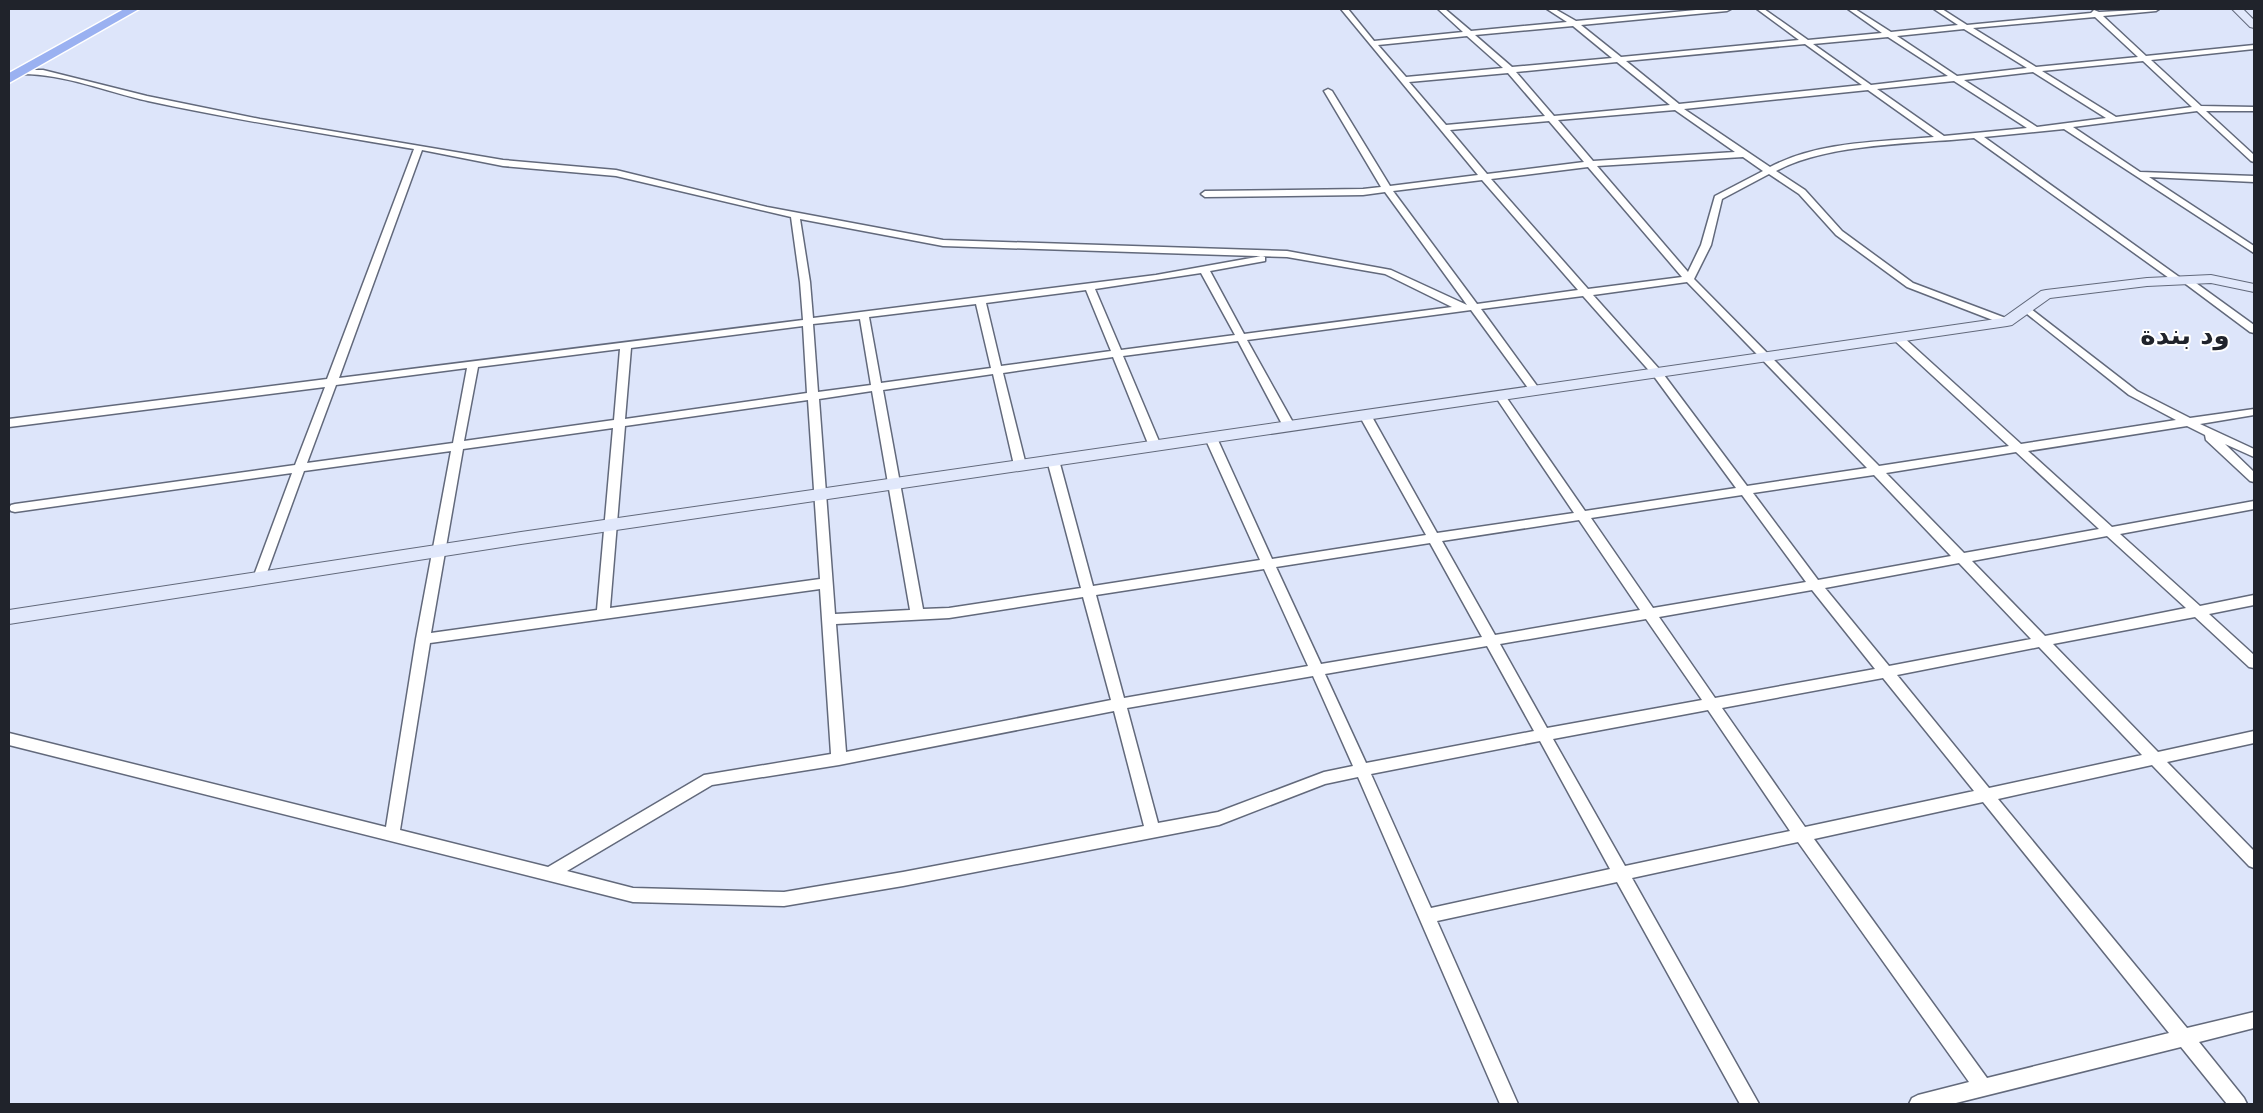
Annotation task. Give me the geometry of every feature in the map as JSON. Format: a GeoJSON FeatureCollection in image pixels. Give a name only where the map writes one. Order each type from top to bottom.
{"type":"FeatureCollection","features":[{"type":"Feature","properties":{"kind":"highway"},"geometry":{"type":"LineString","coordinates":[[9,79],[133,9]]}},
{"type":"Feature","properties":{"kind":"street"},"geometry":{"type":"LineString","coordinates":[[1344,9],[1486,178],[1657,373],[1815,586],[2238,1104]]}},
{"type":"Feature","properties":{"kind":"street"},"geometry":{"type":"LineString","coordinates":[[1441,9],[1510,70],[1688,279],[1877,470],[2254,861]]}},
{"type":"Feature","properties":{"kind":"street"},"geometry":{"type":"LineString","coordinates":[[1550,9],[1574,23],[1694,121],[1802,192],[1840,233],[1910,284],[2007,322]]}},
{"type":"Feature","properties":{"kind":"street"},"geometry":{"type":"LineString","coordinates":[[1372,43],[1727,9]]}},
{"type":"Feature","properties":{"kind":"street"},"geometry":{"type":"LineString","coordinates":[[1760,9],[1941,138]]}},
{"type":"Feature","properties":{"kind":"street"},"geometry":{"type":"LineString","coordinates":[[1851,9],[2035,130]]}},
{"type":"Feature","properties":{"kind":"street"},"geometry":{"type":"LineString","coordinates":[[1937,9],[2115,120]]}},
{"type":"Feature","properties":{"kind":"street"},"geometry":{"type":"LineString","coordinates":[[2090,9],[2201,108],[2254,159]]}},
{"type":"Feature","properties":{"kind":"street"},"geometry":{"type":"LineString","coordinates":[[1404,80],[2156,9]]}},
{"type":"Feature","properties":{"kind":"street"},"geometry":{"type":"LineString","coordinates":[[2237,9],[2254,25]]}},
{"type":"Feature","properties":{"kind":"street"},"geometry":{"type":"LineString","coordinates":[[1445,128],[1678,107],[2254,47]]}},
{"type":"Feature","properties":{"kind":"street"},"geometry":{"type":"LineString","coordinates":[[22,72],[43,72],[147,98],[260,121],[503,163],[616,173],[795,216],[943,243],[1287,254],[1388,272],[1470,308]]}},
{"type":"Feature","properties":{"kind":"street"},"geometry":{"type":"LineString","coordinates":[[1328,91],[1388,189],[1470,308],[1536,390]]}},
{"type":"Feature","properties":{"kind":"street"},"geometry":{"type":"LineString","coordinates":[[1688,279],[1706,245],[1718,198],[1792,159],[1842,148],[2035,130],[2201,108],[2254,109]]}},
{"type":"Feature","properties":{"kind":"street"},"geometry":{"type":"LineString","coordinates":[[2064,126],[2254,250]]}},
{"type":"Feature","properties":{"kind":"street"},"geometry":{"type":"LineString","coordinates":[[1975,135],[2254,330]]}},
{"type":"Feature","properties":{"kind":"street"},"geometry":{"type":"LineString","coordinates":[[259,578],[419,147]]}},
{"type":"Feature","properties":{"kind":"street"},"geometry":{"type":"LineString","coordinates":[[1205,194],[1363,192],[1590,164],[1745,154]]}},
{"type":"Feature","properties":{"kind":"street"},"geometry":{"type":"LineString","coordinates":[[2137,174],[2254,179]]}},
{"type":"Feature","properties":{"kind":"street"},"geometry":{"type":"LineString","coordinates":[[795,216],[805,282],[839,759]]}},
{"type":"Feature","properties":{"kind":"street"},"geometry":{"type":"LineString","coordinates":[[9,423],[1089,286],[1204,269],[1287,254]]}},
{"type":"Feature","properties":{"kind":"street"},"geometry":{"type":"LineString","coordinates":[[1204,269],[1289,426]]}},
{"type":"Feature","properties":{"kind":"street"},"geometry":{"type":"LineString","coordinates":[[15,508],[997,370],[1688,279]]}},
{"type":"Feature","properties":{"kind":"street"},"geometry":{"type":"LineString","coordinates":[[9,616],[821,494],[2007,322],[2046,294],[2147,282],[2211,279],[2254,288]]}},
{"type":"Feature","properties":{"kind":"street"},"geometry":{"type":"LineString","coordinates":[[1089,286],[1155,446]]}},
{"type":"Feature","properties":{"kind":"street"},"geometry":{"type":"LineString","coordinates":[[980,300],[1020,465]]}},
{"type":"Feature","properties":{"kind":"street"},"geometry":{"type":"LineString","coordinates":[[2026,308],[2133,392],[2201,429],[2254,453]]}},
{"type":"Feature","properties":{"kind":"street"},"geometry":{"type":"LineString","coordinates":[[864,315],[917,615]]}},
{"type":"Feature","properties":{"kind":"street"},"geometry":{"type":"LineString","coordinates":[[1898,338],[2254,663]]}},
{"type":"Feature","properties":{"kind":"street"},"geometry":{"type":"LineString","coordinates":[[603,614],[626,345]]}},
{"type":"Feature","properties":{"kind":"street"},"geometry":{"type":"LineString","coordinates":[[392,834],[438,551],[473,365]]}},
{"type":"Feature","properties":{"kind":"street"},"geometry":{"type":"LineString","coordinates":[[1500,396],[1802,835],[1984,1088]]}},
{"type":"Feature","properties":{"kind":"street"},"geometry":{"type":"LineString","coordinates":[[830,619],[948,613],[2254,412]]}},
{"type":"Feature","properties":{"kind":"street"},"geometry":{"type":"LineString","coordinates":[[1365,415],[1750,1104]]}},
{"type":"Feature","properties":{"kind":"street"},"geometry":{"type":"LineString","coordinates":[[2201,429],[2254,478]]}},
{"type":"Feature","properties":{"kind":"street"},"geometry":{"type":"LineString","coordinates":[[1212,438],[1362,770],[1509,1104]]}},
{"type":"Feature","properties":{"kind":"street"},"geometry":{"type":"LineString","coordinates":[[1053,460],[1153,831]]}},
{"type":"Feature","properties":{"kind":"street"},"geometry":{"type":"LineString","coordinates":[[549,874],[709,779],[839,759],[1119,704],[1815,586],[2254,505]]}},
{"type":"Feature","properties":{"kind":"street"},"geometry":{"type":"LineString","coordinates":[[424,639],[827,583]]}},
{"type":"Feature","properties":{"kind":"street"},"geometry":{"type":"LineString","coordinates":[[9,739],[633,894],[784,898],[903,879],[1219,818],[1324,778],[1362,770],[1544,734],[1886,672],[2041,640],[2254,600]]}},
{"type":"Feature","properties":{"kind":"street"},"geometry":{"type":"LineString","coordinates":[[1426,916],[2254,738]]}},
{"type":"Feature","properties":{"kind":"street"},"geometry":{"type":"LineString","coordinates":[[1918,1104],[2254,1020]]}},
{"type":"Feature","properties":{"kind":"district","name":"ود بندة"},"geometry":{"type":"Point","coordinates":[2185,335]}}]}
